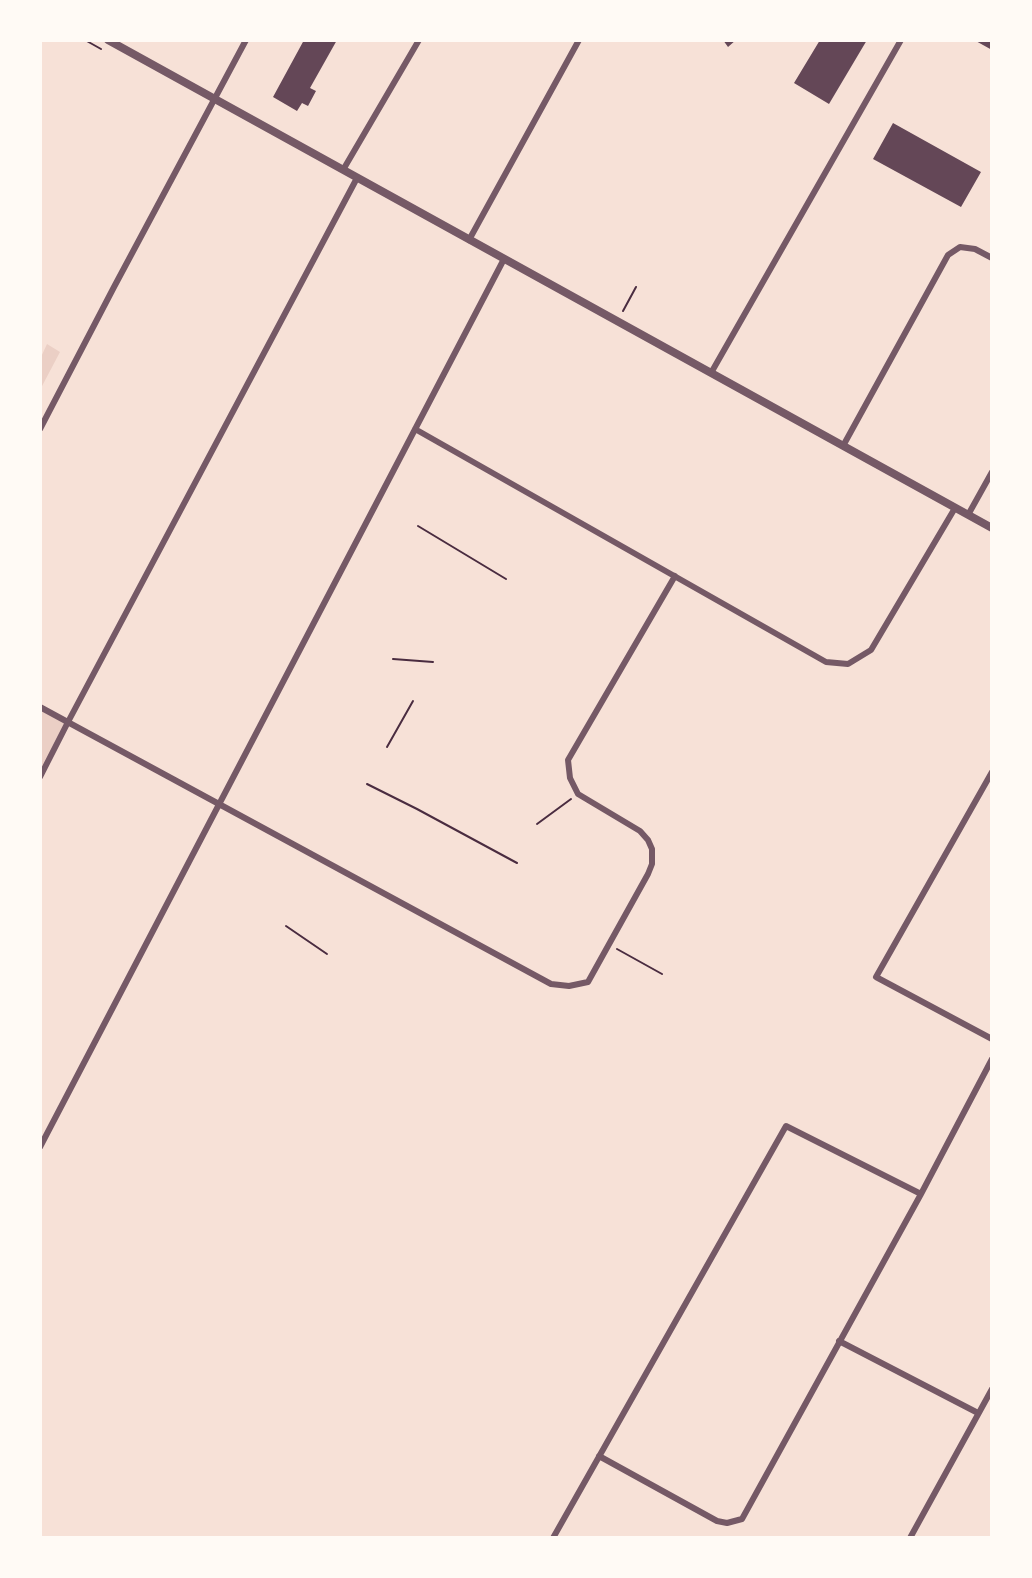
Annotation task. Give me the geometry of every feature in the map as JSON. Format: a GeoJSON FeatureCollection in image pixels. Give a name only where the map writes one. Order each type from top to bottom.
{"type":"FeatureCollection","features":[{"type":"Feature","properties":{"kind":"street"},"geometry":{"type":"LineString","coordinates":[[108,40],[992,528]]}},
{"type":"Feature","properties":{"kind":"street"},"geometry":{"type":"LineString","coordinates":[[40,429],[246,40]]}},
{"type":"Feature","properties":{"kind":"street"},"geometry":{"type":"LineString","coordinates":[[343,170],[420,40]]}},
{"type":"Feature","properties":{"kind":"street"},"geometry":{"type":"LineString","coordinates":[[469,240],[579,40]]}},
{"type":"Feature","properties":{"kind":"street"},"geometry":{"type":"LineString","coordinates":[[711,373],[901,40]]}},
{"type":"Feature","properties":{"kind":"street"},"geometry":{"type":"LineString","coordinates":[[40,777],[357,178]]}},
{"type":"Feature","properties":{"kind":"street"},"geometry":{"type":"LineString","coordinates":[[843,446],[948,255],[960,247],[975,249],[992,258]]}},
{"type":"Feature","properties":{"kind":"street"},"geometry":{"type":"LineString","coordinates":[[40,1147],[504,259]]}},
{"type":"Feature","properties":{"kind":"street"},"geometry":{"type":"LineString","coordinates":[[415,429],[826,662],[848,664],[871,650],[956,508]]}},
{"type":"Feature","properties":{"kind":"street"},"geometry":{"type":"LineString","coordinates":[[968,515],[992,472]]}},
{"type":"Feature","properties":{"kind":"street"},"geometry":{"type":"LineString","coordinates":[[40,707],[551,984],[569,986],[588,982],[648,874],[652,864],[652,849],[640,831],[578,794],[570,778],[568,760],[675,576]]}},
{"type":"Feature","properties":{"kind":"street"},"geometry":{"type":"LineString","coordinates":[[992,772],[876,977],[992,1039]]}},
{"type":"Feature","properties":{"kind":"street"},"geometry":{"type":"LineString","coordinates":[[599,1456],[717,1521],[728,1523],[742,1518],[921,1194],[992,1059]]}},
{"type":"Feature","properties":{"kind":"street"},"geometry":{"type":"LineString","coordinates":[[554,1538],[786,1126],[921,1194]]}},
{"type":"Feature","properties":{"kind":"street"},"geometry":{"type":"LineString","coordinates":[[839,1341],[978,1413]]}},
{"type":"Feature","properties":{"kind":"street"},"geometry":{"type":"LineString","coordinates":[[910,1538],[992,1389]]}},
{"type":"Feature","properties":{"kind":"path"},"geometry":{"type":"LineString","coordinates":[[617,321],[636,287]]}},
{"type":"Feature","properties":{"kind":"path"},"geometry":{"type":"LineString","coordinates":[[418,526],[506,579]]}},
{"type":"Feature","properties":{"kind":"path"},"geometry":{"type":"LineString","coordinates":[[393,659],[433,662]]}},
{"type":"Feature","properties":{"kind":"path"},"geometry":{"type":"LineString","coordinates":[[387,747],[413,701]]}},
{"type":"Feature","properties":{"kind":"path"},"geometry":{"type":"LineString","coordinates":[[367,784],[517,863]]}},
{"type":"Feature","properties":{"kind":"path"},"geometry":{"type":"LineString","coordinates":[[537,824],[578,794]]}},
{"type":"Feature","properties":{"kind":"path"},"geometry":{"type":"LineString","coordinates":[[286,926],[327,954]]}},
{"type":"Feature","properties":{"kind":"path"},"geometry":{"type":"LineString","coordinates":[[609,945],[662,974]]}},
{"type":"Feature","properties":{"kind":"shaded area"},"geometry":{"type":"Polygon","coordinates":[[[47,344],[60,352],[41,388],[41,357],[47,344]]]}},
{"type":"Feature","properties":{"kind":"shaded area"},"geometry":{"type":"Polygon","coordinates":[[[41,707],[68,722],[41,777],[41,707]]]}},
{"type":"Feature","properties":{"kind":"building"},"geometry":{"type":"Polygon","coordinates":[[[304,40],[337,40],[310,88],[316,91],[308,106],[302,103],[297,111],[273,97],[304,40]]]}},
{"type":"Feature","properties":{"kind":"building"},"geometry":{"type":"Polygon","coordinates":[[[723,40],[736,40],[728,47],[723,40]]]}},
{"type":"Feature","properties":{"kind":"building"},"geometry":{"type":"Polygon","coordinates":[[[820,40],[867,40],[829,104],[794,83],[820,40]]]}},
{"type":"Feature","properties":{"kind":"building"},"geometry":{"type":"Polygon","coordinates":[[[974,40],[992,40],[992,50],[974,40]]]}},
{"type":"Feature","properties":{"kind":"building"},"geometry":{"type":"Polygon","coordinates":[[[893,123],[981,172],[961,207],[873,159],[893,123]]]}}]}
